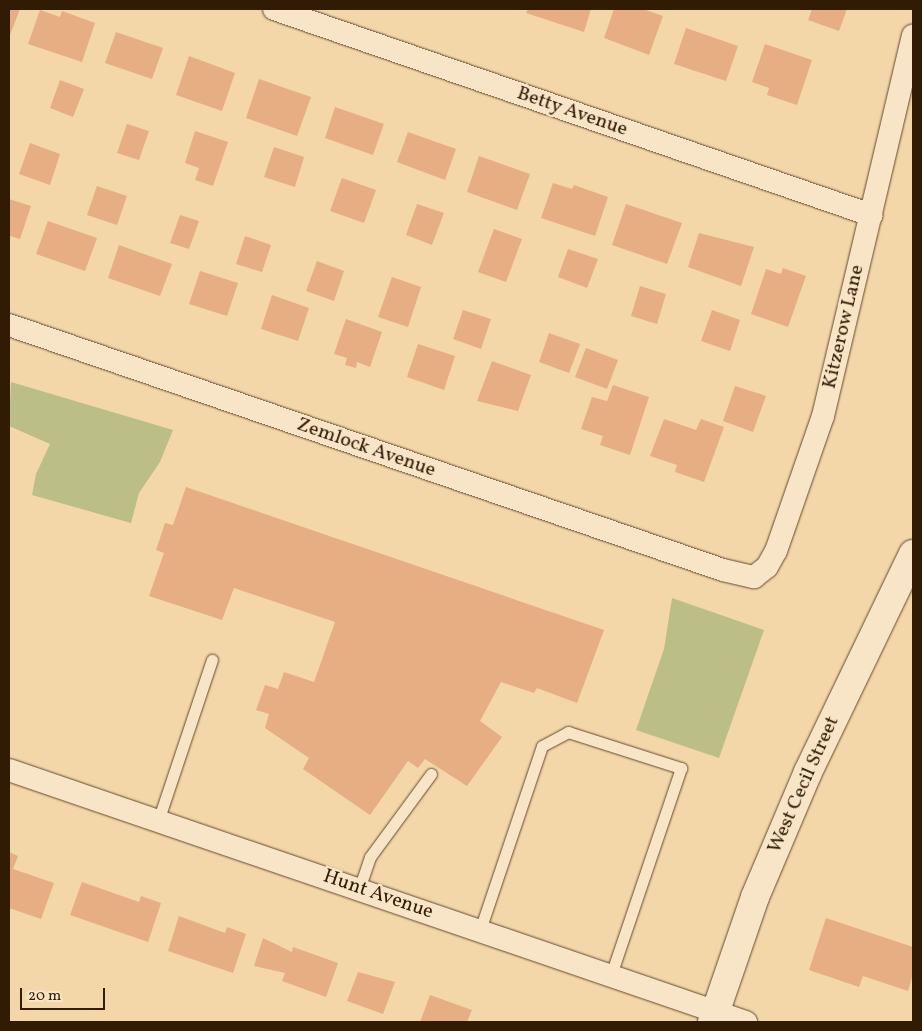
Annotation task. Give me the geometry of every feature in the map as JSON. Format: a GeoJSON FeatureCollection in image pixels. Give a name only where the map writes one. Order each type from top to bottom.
{"type":"FeatureCollection","features":[{"type":"Feature","properties":{"kind":"main road","name":"West Cecil Street"},"geometry":{"type":"LineString","coordinates":[[713,1017],[755,897],[808,772],[913,554]]}},
{"type":"Feature","properties":{"kind":"street","name":"Betty Avenue"},"geometry":{"type":"LineString","coordinates":[[274,9],[871,215]]}},
{"type":"Feature","properties":{"kind":"street","name":"Kitzerow Lane"},"geometry":{"type":"LineString","coordinates":[[723,570],[754,577],[767,567],[776,551],[823,416],[913,35]]}},
{"type":"Feature","properties":{"kind":"street","name":"Zemlock Avenue"},"geometry":{"type":"LineString","coordinates":[[9,325],[723,570]]}},
{"type":"Feature","properties":{"kind":"street","name":"Hunt Avenue"},"geometry":{"type":"LineString","coordinates":[[9,770],[611,974],[713,1017],[746,1022]]}},
{"type":"Feature","properties":{"kind":"lane"},"geometry":{"type":"LineString","coordinates":[[158,821],[212,660]]}},
{"type":"Feature","properties":{"kind":"lane"},"geometry":{"type":"LineString","coordinates":[[480,930],[542,746],[568,732],[681,768],[611,974]]}},
{"type":"Feature","properties":{"kind":"lane"},"geometry":{"type":"LineString","coordinates":[[359,889],[370,857],[431,774]]}},
{"type":"Feature","properties":{"kind":"green space"},"geometry":{"type":"Polygon","coordinates":[[[11,382],[173,430],[160,462],[139,493],[131,523],[32,495],[36,474],[50,444],[9,426],[11,382]]]}},
{"type":"Feature","properties":{"kind":"green space"},"geometry":{"type":"Polygon","coordinates":[[[672,598],[764,630],[719,758],[636,730],[664,649],[672,598]]]}},
{"type":"Feature","properties":{"kind":"building"},"geometry":{"type":"Polygon","coordinates":[[[9,9],[20,9],[10,35],[9,34],[9,9]]]}},
{"type":"Feature","properties":{"kind":"building"},"geometry":{"type":"Polygon","coordinates":[[[528,9],[591,9],[584,32],[526,13],[528,9]]]}},
{"type":"Feature","properties":{"kind":"building"},"geometry":{"type":"Polygon","coordinates":[[[614,9],[643,9],[663,16],[649,55],[604,38],[614,9]]]}},
{"type":"Feature","properties":{"kind":"building"},"geometry":{"type":"Polygon","coordinates":[[[812,9],[847,9],[839,31],[808,20],[812,9]]]}},
{"type":"Feature","properties":{"kind":"building"},"geometry":{"type":"Polygon","coordinates":[[[40,10],[60,17],[62,11],[95,23],[82,62],[28,44],[40,10]]]}},
{"type":"Feature","properties":{"kind":"building"},"geometry":{"type":"Polygon","coordinates":[[[686,28],[738,46],[726,81],[674,64],[686,28]]]}},
{"type":"Feature","properties":{"kind":"building"},"geometry":{"type":"Polygon","coordinates":[[[116,32],[163,48],[152,79],[105,63],[116,32]]]}},
{"type":"Feature","properties":{"kind":"building"},"geometry":{"type":"Polygon","coordinates":[[[765,44],[812,60],[797,105],[767,95],[769,88],[752,82],[765,44]]]}},
{"type":"Feature","properties":{"kind":"building"},"geometry":{"type":"Polygon","coordinates":[[[189,56],[235,73],[222,111],[176,95],[189,56]]]}},
{"type":"Feature","properties":{"kind":"building"},"geometry":{"type":"Polygon","coordinates":[[[259,79],[311,97],[297,136],[246,118],[259,79]]]}},
{"type":"Feature","properties":{"kind":"building"},"geometry":{"type":"Polygon","coordinates":[[[60,80],[84,89],[73,117],[50,108],[60,80]]]}},
{"type":"Feature","properties":{"kind":"building"},"geometry":{"type":"Polygon","coordinates":[[[335,107],[384,124],[373,155],[325,138],[335,107]]]}},
{"type":"Feature","properties":{"kind":"building"},"geometry":{"type":"Polygon","coordinates":[[[127,124],[149,131],[139,160],[117,153],[127,124]]]}},
{"type":"Feature","properties":{"kind":"building"},"geometry":{"type":"Polygon","coordinates":[[[195,131],[228,142],[213,186],[195,180],[199,168],[185,163],[195,131]]]}},
{"type":"Feature","properties":{"kind":"building"},"geometry":{"type":"Polygon","coordinates":[[[408,132],[456,149],[445,180],[397,162],[408,132]]]}},
{"type":"Feature","properties":{"kind":"building"},"geometry":{"type":"Polygon","coordinates":[[[30,143],[60,154],[50,185],[19,174],[30,143]]]}},
{"type":"Feature","properties":{"kind":"building"},"geometry":{"type":"Polygon","coordinates":[[[274,147],[304,157],[295,187],[264,177],[274,147]]]}},
{"type":"Feature","properties":{"kind":"building"},"geometry":{"type":"Polygon","coordinates":[[[479,156],[530,174],[517,210],[467,192],[479,156]]]}},
{"type":"Feature","properties":{"kind":"building"},"geometry":{"type":"Polygon","coordinates":[[[342,178],[376,190],[364,223],[330,211],[342,178]]]}},
{"type":"Feature","properties":{"kind":"building"},"geometry":{"type":"Polygon","coordinates":[[[553,183],[572,189],[574,185],[608,197],[595,236],[541,218],[553,183]]]}},
{"type":"Feature","properties":{"kind":"building"},"geometry":{"type":"Polygon","coordinates":[[[97,186],[127,196],[117,225],[87,215],[97,186]]]}},
{"type":"Feature","properties":{"kind":"building"},"geometry":{"type":"Polygon","coordinates":[[[9,199],[31,206],[20,239],[10,236],[9,239],[9,199]]]}},
{"type":"Feature","properties":{"kind":"building"},"geometry":{"type":"Polygon","coordinates":[[[417,204],[444,213],[432,245],[406,235],[417,204]]]}},
{"type":"Feature","properties":{"kind":"building"},"geometry":{"type":"Polygon","coordinates":[[[626,204],[682,223],[667,264],[612,245],[626,204]]]}},
{"type":"Feature","properties":{"kind":"building"},"geometry":{"type":"Polygon","coordinates":[[[180,215],[199,221],[189,249],[170,243],[180,215]]]}},
{"type":"Feature","properties":{"kind":"building"},"geometry":{"type":"Polygon","coordinates":[[[48,221],[97,238],[85,271],[36,254],[48,221]]]}},
{"type":"Feature","properties":{"kind":"building"},"geometry":{"type":"Polygon","coordinates":[[[494,229],[522,239],[506,282],[478,272],[494,229]]]}},
{"type":"Feature","properties":{"kind":"building"},"geometry":{"type":"Polygon","coordinates":[[[699,233],[754,247],[741,286],[688,267],[699,233]]]}},
{"type":"Feature","properties":{"kind":"building"},"geometry":{"type":"Polygon","coordinates":[[[245,236],[271,245],[262,272],[236,264],[245,236]]]}},
{"type":"Feature","properties":{"kind":"building"},"geometry":{"type":"Polygon","coordinates":[[[119,245],[172,264],[160,296],[108,278],[119,245]]]}},
{"type":"Feature","properties":{"kind":"building"},"geometry":{"type":"Polygon","coordinates":[[[568,249],[598,259],[587,288],[558,277],[568,249]]]}},
{"type":"Feature","properties":{"kind":"building"},"geometry":{"type":"Polygon","coordinates":[[[317,261],[344,271],[334,301],[306,291],[317,261]]]}},
{"type":"Feature","properties":{"kind":"building"},"geometry":{"type":"Polygon","coordinates":[[[783,268],[806,276],[788,327],[751,314],[766,269],[781,274],[783,268]]]}},
{"type":"Feature","properties":{"kind":"building"},"geometry":{"type":"Polygon","coordinates":[[[200,271],[238,283],[227,316],[189,304],[200,271]]]}},
{"type":"Feature","properties":{"kind":"building"},"geometry":{"type":"Polygon","coordinates":[[[392,277],[421,287],[408,327],[378,317],[392,277]]]}},
{"type":"Feature","properties":{"kind":"building"},"geometry":{"type":"Polygon","coordinates":[[[640,286],[666,294],[657,324],[631,316],[640,286]]]}},
{"type":"Feature","properties":{"kind":"building"},"geometry":{"type":"Polygon","coordinates":[[[272,295],[309,308],[298,341],[261,329],[272,295]]]}},
{"type":"Feature","properties":{"kind":"building"},"geometry":{"type":"Polygon","coordinates":[[[463,310],[491,319],[481,349],[453,339],[463,310]]]}},
{"type":"Feature","properties":{"kind":"building"},"geometry":{"type":"Polygon","coordinates":[[[712,310],[740,320],[730,351],[701,341],[712,310]]]}},
{"type":"Feature","properties":{"kind":"building"},"geometry":{"type":"Polygon","coordinates":[[[346,319],[382,332],[370,367],[357,362],[356,368],[345,365],[347,358],[334,354],[346,319]]]}},
{"type":"Feature","properties":{"kind":"building"},"geometry":{"type":"Polygon","coordinates":[[[549,333],[580,344],[569,373],[539,362],[549,333]]]}},
{"type":"Feature","properties":{"kind":"building"},"geometry":{"type":"Polygon","coordinates":[[[418,344],[455,356],[444,390],[407,377],[418,344]]]}},
{"type":"Feature","properties":{"kind":"building"},"geometry":{"type":"Polygon","coordinates":[[[586,348],[618,360],[607,389],[575,377],[586,348]]]}},
{"type":"Feature","properties":{"kind":"building"},"geometry":{"type":"Polygon","coordinates":[[[492,361],[531,375],[518,411],[477,401],[492,361]]]}},
{"type":"Feature","properties":{"kind":"building"},"geometry":{"type":"Polygon","coordinates":[[[613,385],[649,397],[630,455],[600,445],[603,436],[581,429],[592,397],[607,401],[613,385]]]}},
{"type":"Feature","properties":{"kind":"building"},"geometry":{"type":"Polygon","coordinates":[[[735,386],[766,396],[753,432],[723,421],[735,386]]]}},
{"type":"Feature","properties":{"kind":"building"},"geometry":{"type":"Polygon","coordinates":[[[664,419],[696,430],[701,419],[724,427],[704,482],[675,472],[677,465],[650,456],[664,419]]]}},
{"type":"Feature","properties":{"kind":"building"},"geometry":{"type":"Polygon","coordinates":[[[186,487],[604,630],[577,703],[537,688],[534,693],[501,682],[480,721],[502,737],[467,786],[425,759],[418,768],[408,761],[370,815],[303,769],[309,758],[265,728],[269,714],[256,710],[265,685],[278,689],[284,672],[314,682],[335,622],[234,588],[222,620],[149,596],[164,553],[156,550],[165,523],[173,525],[186,487]]]}},
{"type":"Feature","properties":{"kind":"building"},"geometry":{"type":"Polygon","coordinates":[[[9,852],[18,856],[13,869],[54,883],[41,919],[9,908],[9,852]]]}},
{"type":"Feature","properties":{"kind":"building"},"geometry":{"type":"Polygon","coordinates":[[[82,882],[139,902],[141,896],[161,903],[148,942],[70,915],[82,882]]]}},
{"type":"Feature","properties":{"kind":"building"},"geometry":{"type":"Polygon","coordinates":[[[179,916],[225,933],[227,927],[246,934],[233,973],[168,951],[179,916]]]}},
{"type":"Feature","properties":{"kind":"building"},"geometry":{"type":"Polygon","coordinates":[[[826,918],[913,947],[913,974],[908,991],[863,976],[859,987],[809,970],[826,918]]]}},
{"type":"Feature","properties":{"kind":"building"},"geometry":{"type":"Polygon","coordinates":[[[263,938],[292,952],[293,947],[338,963],[326,997],[282,981],[285,973],[254,966],[263,938]]]}},
{"type":"Feature","properties":{"kind":"building"},"geometry":{"type":"Polygon","coordinates":[[[358,972],[395,982],[383,1014],[347,1001],[358,972]]]}},
{"type":"Feature","properties":{"kind":"building"},"geometry":{"type":"Polygon","coordinates":[[[430,995],[472,1010],[467,1022],[420,1022],[430,995]]]}}]}
